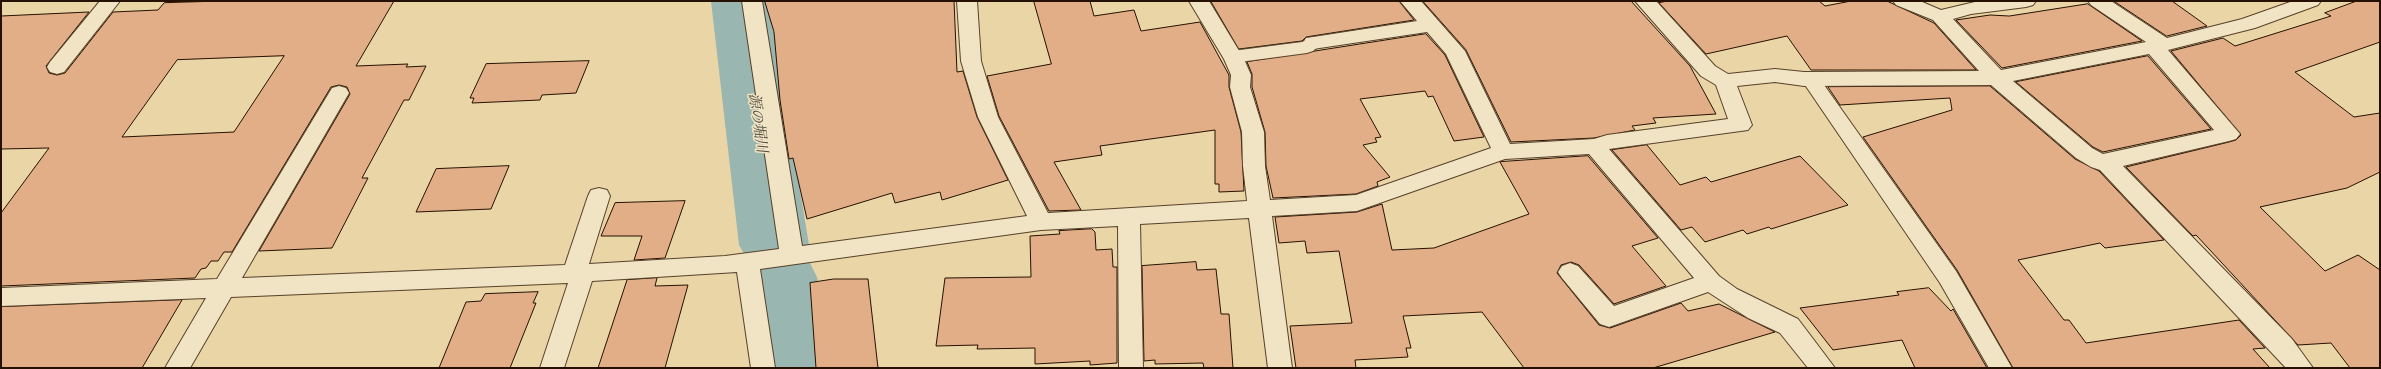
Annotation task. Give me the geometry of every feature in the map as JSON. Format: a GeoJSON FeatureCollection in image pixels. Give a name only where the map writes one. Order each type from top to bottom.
{"type":"FeatureCollection","features":[{"type":"Feature","properties":{"kind":"street"},"geometry":{"type":"LineString","coordinates":[[57,67],[110,1]]}},
{"type":"Feature","properties":{"kind":"street"},"geometry":{"type":"LineString","coordinates":[[752,1],[792,257]]}},
{"type":"Feature","properties":{"kind":"street"},"geometry":{"type":"LineString","coordinates":[[966,1],[971,61],[988,117],[1042,222]]}},
{"type":"Feature","properties":{"kind":"street"},"geometry":{"type":"LineString","coordinates":[[1199,1],[1232,57],[1240,74],[1240,87],[1253,132],[1254,166],[1261,208],[1280,368]]}},
{"type":"Feature","properties":{"kind":"street"},"geometry":{"type":"LineString","coordinates":[[1410,1],[1454,51],[1503,152]]}},
{"type":"Feature","properties":{"kind":"street"},"geometry":{"type":"LineString","coordinates":[[1,297],[579,274],[747,263],[1042,222],[1357,203],[1503,152],[1594,146],[1607,142],[1741,125],[1725,81],[1708,71],[1645,1]]}},
{"type":"Feature","properties":{"kind":"street"},"geometry":{"type":"LineString","coordinates":[[1903,1],[1940,16],[1996,78],[2084,153],[2099,162],[2106,162],[2229,134],[2159,46],[2098,1]]}},
{"type":"Feature","properties":{"kind":"street"},"geometry":{"type":"LineString","coordinates":[[1940,16],[1968,4],[2026,1]]}},
{"type":"Feature","properties":{"kind":"street"},"geometry":{"type":"LineString","coordinates":[[1725,81],[1749,76],[1795,77],[1810,79],[1996,78],[2159,46],[2248,24],[2311,1]]}},
{"type":"Feature","properties":{"kind":"street"},"geometry":{"type":"LineString","coordinates":[[1313,43],[1431,25]]}},
{"type":"Feature","properties":{"kind":"street"},"geometry":{"type":"LineString","coordinates":[[177,368],[339,93]]}},
{"type":"Feature","properties":{"kind":"street"},"geometry":{"type":"LineString","coordinates":[[1594,146],[1711,282],[1756,311],[1789,326],[1823,368]]}},
{"type":"Feature","properties":{"kind":"street"},"geometry":{"type":"LineString","coordinates":[[2106,162],[2283,346],[2301,368]]}},
{"type":"Feature","properties":{"kind":"street"},"geometry":{"type":"LineString","coordinates":[[552,368],[579,274],[599,196]]}},
{"type":"Feature","properties":{"kind":"street"},"geometry":{"type":"LineString","coordinates":[[1129,216],[1131,368]]}},
{"type":"Feature","properties":{"kind":"street"},"geometry":{"type":"LineString","coordinates":[[747,263],[763,368]]}},
{"type":"Feature","properties":{"kind":"street"},"geometry":{"type":"LineString","coordinates":[[1570,272],[1609,316],[1711,282]]}},
{"type":"Feature","properties":{"kind":"lane"},"geometry":{"type":"LineString","coordinates":[[1232,57],[1308,47],[1313,43]]}},
{"type":"Feature","properties":{"kind":"lane"},"geometry":{"type":"LineString","coordinates":[[1810,79],[1948,278],[2001,368]]}},
{"type":"Feature","properties":{"kind":"building"},"geometry":{"type":"Polygon","coordinates":[[[221,1],[394,1],[356,66],[408,64],[406,67],[426,66],[409,100],[404,100],[362,178],[368,178],[332,248],[259,251],[350,94],[347,87],[339,85],[331,87],[232,252],[224,252],[218,261],[211,261],[206,268],[201,269],[195,278],[1,286],[1,213],[49,148],[1,149],[1,16],[89,12],[46,66],[49,73],[57,75],[65,73],[113,12],[158,10],[164,3],[221,1]],[[284,56],[177,60],[122,137],[234,132],[284,56]]]}},
{"type":"Feature","properties":{"kind":"building"},"geometry":{"type":"Polygon","coordinates":[[[765,1],[954,1],[957,72],[963,71],[977,117],[1008,180],[942,200],[940,192],[895,203],[892,193],[807,219],[793,158],[789,159],[780,100],[774,32],[765,1]]]}},
{"type":"Feature","properties":{"kind":"building"},"geometry":{"type":"Polygon","coordinates":[[[1034,1],[1090,1],[1094,16],[1134,10],[1141,31],[1200,22],[1229,75],[1229,87],[1241,132],[1244,191],[1219,192],[1219,184],[1215,184],[1215,130],[1100,146],[1102,155],[1054,162],[1081,210],[1049,211],[999,116],[987,76],[1051,64],[1034,1]]]}},
{"type":"Feature","properties":{"kind":"building"},"geometry":{"type":"Polygon","coordinates":[[[1211,1],[1399,1],[1414,20],[1306,37],[1302,41],[1239,49],[1211,1]]]}},
{"type":"Feature","properties":{"kind":"building"},"geometry":{"type":"Polygon","coordinates":[[[1423,1],[1631,1],[1690,66],[1716,114],[1653,118],[1656,123],[1632,126],[1635,130],[1594,138],[1511,142],[1466,50],[1423,1]]]}},
{"type":"Feature","properties":{"kind":"building"},"geometry":{"type":"Polygon","coordinates":[[[1668,1],[1819,1],[1825,6],[1851,1],[1887,1],[1934,23],[1976,70],[1811,70],[1787,36],[1706,54],[1659,3],[1668,1]]]}},
{"type":"Feature","properties":{"kind":"building"},"geometry":{"type":"Polygon","coordinates":[[[2114,1],[2172,1],[2207,26],[2167,36],[2114,1]]]}},
{"type":"Feature","properties":{"kind":"building"},"geometry":{"type":"Polygon","coordinates":[[[2357,1],[2380,1],[2380,42],[2295,72],[2354,117],[2380,113],[2380,172],[2347,188],[2260,207],[2325,271],[2358,255],[2380,270],[2380,368],[2350,368],[2331,343],[2298,345],[2196,235],[2193,236],[2126,167],[2229,142],[2236,140],[2241,135],[2171,51],[2223,38],[2235,46],[2331,16],[2325,13],[2357,1]]]}},
{"type":"Feature","properties":{"kind":"building"},"geometry":{"type":"Polygon","coordinates":[[[2088,4],[2142,41],[2002,68],[1956,20],[1990,15],[2009,16],[2088,4]]]}},
{"type":"Feature","properties":{"kind":"building"},"geometry":{"type":"Polygon","coordinates":[[[1426,34],[1445,55],[1484,137],[1454,141],[1433,96],[1428,97],[1425,91],[1360,99],[1381,137],[1375,138],[1377,142],[1363,145],[1390,177],[1377,182],[1378,186],[1356,194],[1273,198],[1266,166],[1265,132],[1252,87],[1252,74],[1247,62],[1426,34]]]}},
{"type":"Feature","properties":{"kind":"building"},"geometry":{"type":"Polygon","coordinates":[[[2148,56],[2211,129],[2103,152],[2093,147],[2016,82],[2148,56]]]}},
{"type":"Feature","properties":{"kind":"building"},"geometry":{"type":"Polygon","coordinates":[[[589,61],[576,93],[542,95],[540,100],[472,103],[474,98],[470,98],[486,64],[589,61]]]}},
{"type":"Feature","properties":{"kind":"building"},"geometry":{"type":"Polygon","coordinates":[[[1990,86],[2075,159],[2099,171],[2164,240],[2105,248],[2100,243],[2018,260],[2064,320],[2069,320],[2086,343],[2239,320],[2265,348],[2253,349],[2270,368],[2013,368],[1957,270],[1863,137],[1952,110],[1950,98],[1840,105],[1828,87],[1990,86]]]}},
{"type":"Feature","properties":{"kind":"building"},"geometry":{"type":"Polygon","coordinates":[[[1647,145],[1680,185],[1706,177],[1711,182],[1800,156],[1848,205],[1771,229],[1769,227],[1747,234],[1743,230],[1705,242],[1692,227],[1681,230],[1612,150],[1647,145]]]}},
{"type":"Feature","properties":{"kind":"building"},"geometry":{"type":"Polygon","coordinates":[[[1588,156],[1658,238],[1632,246],[1666,286],[1614,304],[1579,265],[1571,262],[1561,265],[1557,273],[1599,325],[1610,328],[1681,303],[1688,311],[1719,304],[1775,332],[1653,368],[1524,368],[1482,312],[1403,316],[1411,348],[1406,348],[1408,357],[1355,360],[1356,368],[1296,368],[1290,326],[1352,323],[1339,251],[1307,253],[1305,241],[1279,243],[1275,217],[1357,212],[1382,204],[1392,250],[1434,248],[1529,214],[1500,162],[1588,156]]]}},
{"type":"Feature","properties":{"kind":"building"},"geometry":{"type":"Polygon","coordinates":[[[509,166],[491,209],[416,212],[436,169],[509,166]]]}},
{"type":"Feature","properties":{"kind":"building"},"geometry":{"type":"Polygon","coordinates":[[[685,201],[665,258],[634,260],[642,236],[601,236],[615,203],[685,201]]]}},
{"type":"Feature","properties":{"kind":"building"},"geometry":{"type":"Polygon","coordinates":[[[1092,229],[1095,232],[1096,250],[1112,249],[1113,267],[1117,267],[1117,363],[1090,365],[1090,361],[1035,364],[1035,348],[977,349],[978,345],[936,346],[945,278],[1031,277],[1030,236],[1060,234],[1059,231],[1092,229]]]}},
{"type":"Feature","properties":{"kind":"building"},"geometry":{"type":"Polygon","coordinates":[[[1196,262],[1197,270],[1216,269],[1221,314],[1229,314],[1233,368],[1204,368],[1203,363],[1155,364],[1155,360],[1144,361],[1142,266],[1196,262]]]}},
{"type":"Feature","properties":{"kind":"building"},"geometry":{"type":"Polygon","coordinates":[[[657,278],[655,286],[688,285],[665,368],[598,368],[627,280],[657,278]]]}},
{"type":"Feature","properties":{"kind":"building"},"geometry":{"type":"Polygon","coordinates":[[[834,279],[868,279],[878,368],[816,368],[810,283],[834,279]]]}},
{"type":"Feature","properties":{"kind":"building"},"geometry":{"type":"Polygon","coordinates":[[[1929,288],[1951,311],[1953,309],[1987,368],[1915,368],[1902,340],[1833,350],[1800,308],[1899,295],[1897,292],[1929,288]]]}},
{"type":"Feature","properties":{"kind":"building"},"geometry":{"type":"Polygon","coordinates":[[[538,292],[533,303],[536,303],[510,368],[439,368],[466,302],[481,301],[485,294],[538,292]]]}},
{"type":"Feature","properties":{"kind":"building"},"geometry":{"type":"Polygon","coordinates":[[[182,300],[142,368],[1,368],[1,307],[182,300]]]}},
{"type":"Feature","properties":{"kind":"waterway","name":"源の堀川"},"geometry":{"type":"LineString","coordinates":[[740,1],[774,245]]}},
{"type":"Feature","properties":{"kind":"waterway","name":"源の堀川"},"geometry":{"type":"LineString","coordinates":[[781,277],[794,368]]}}]}
